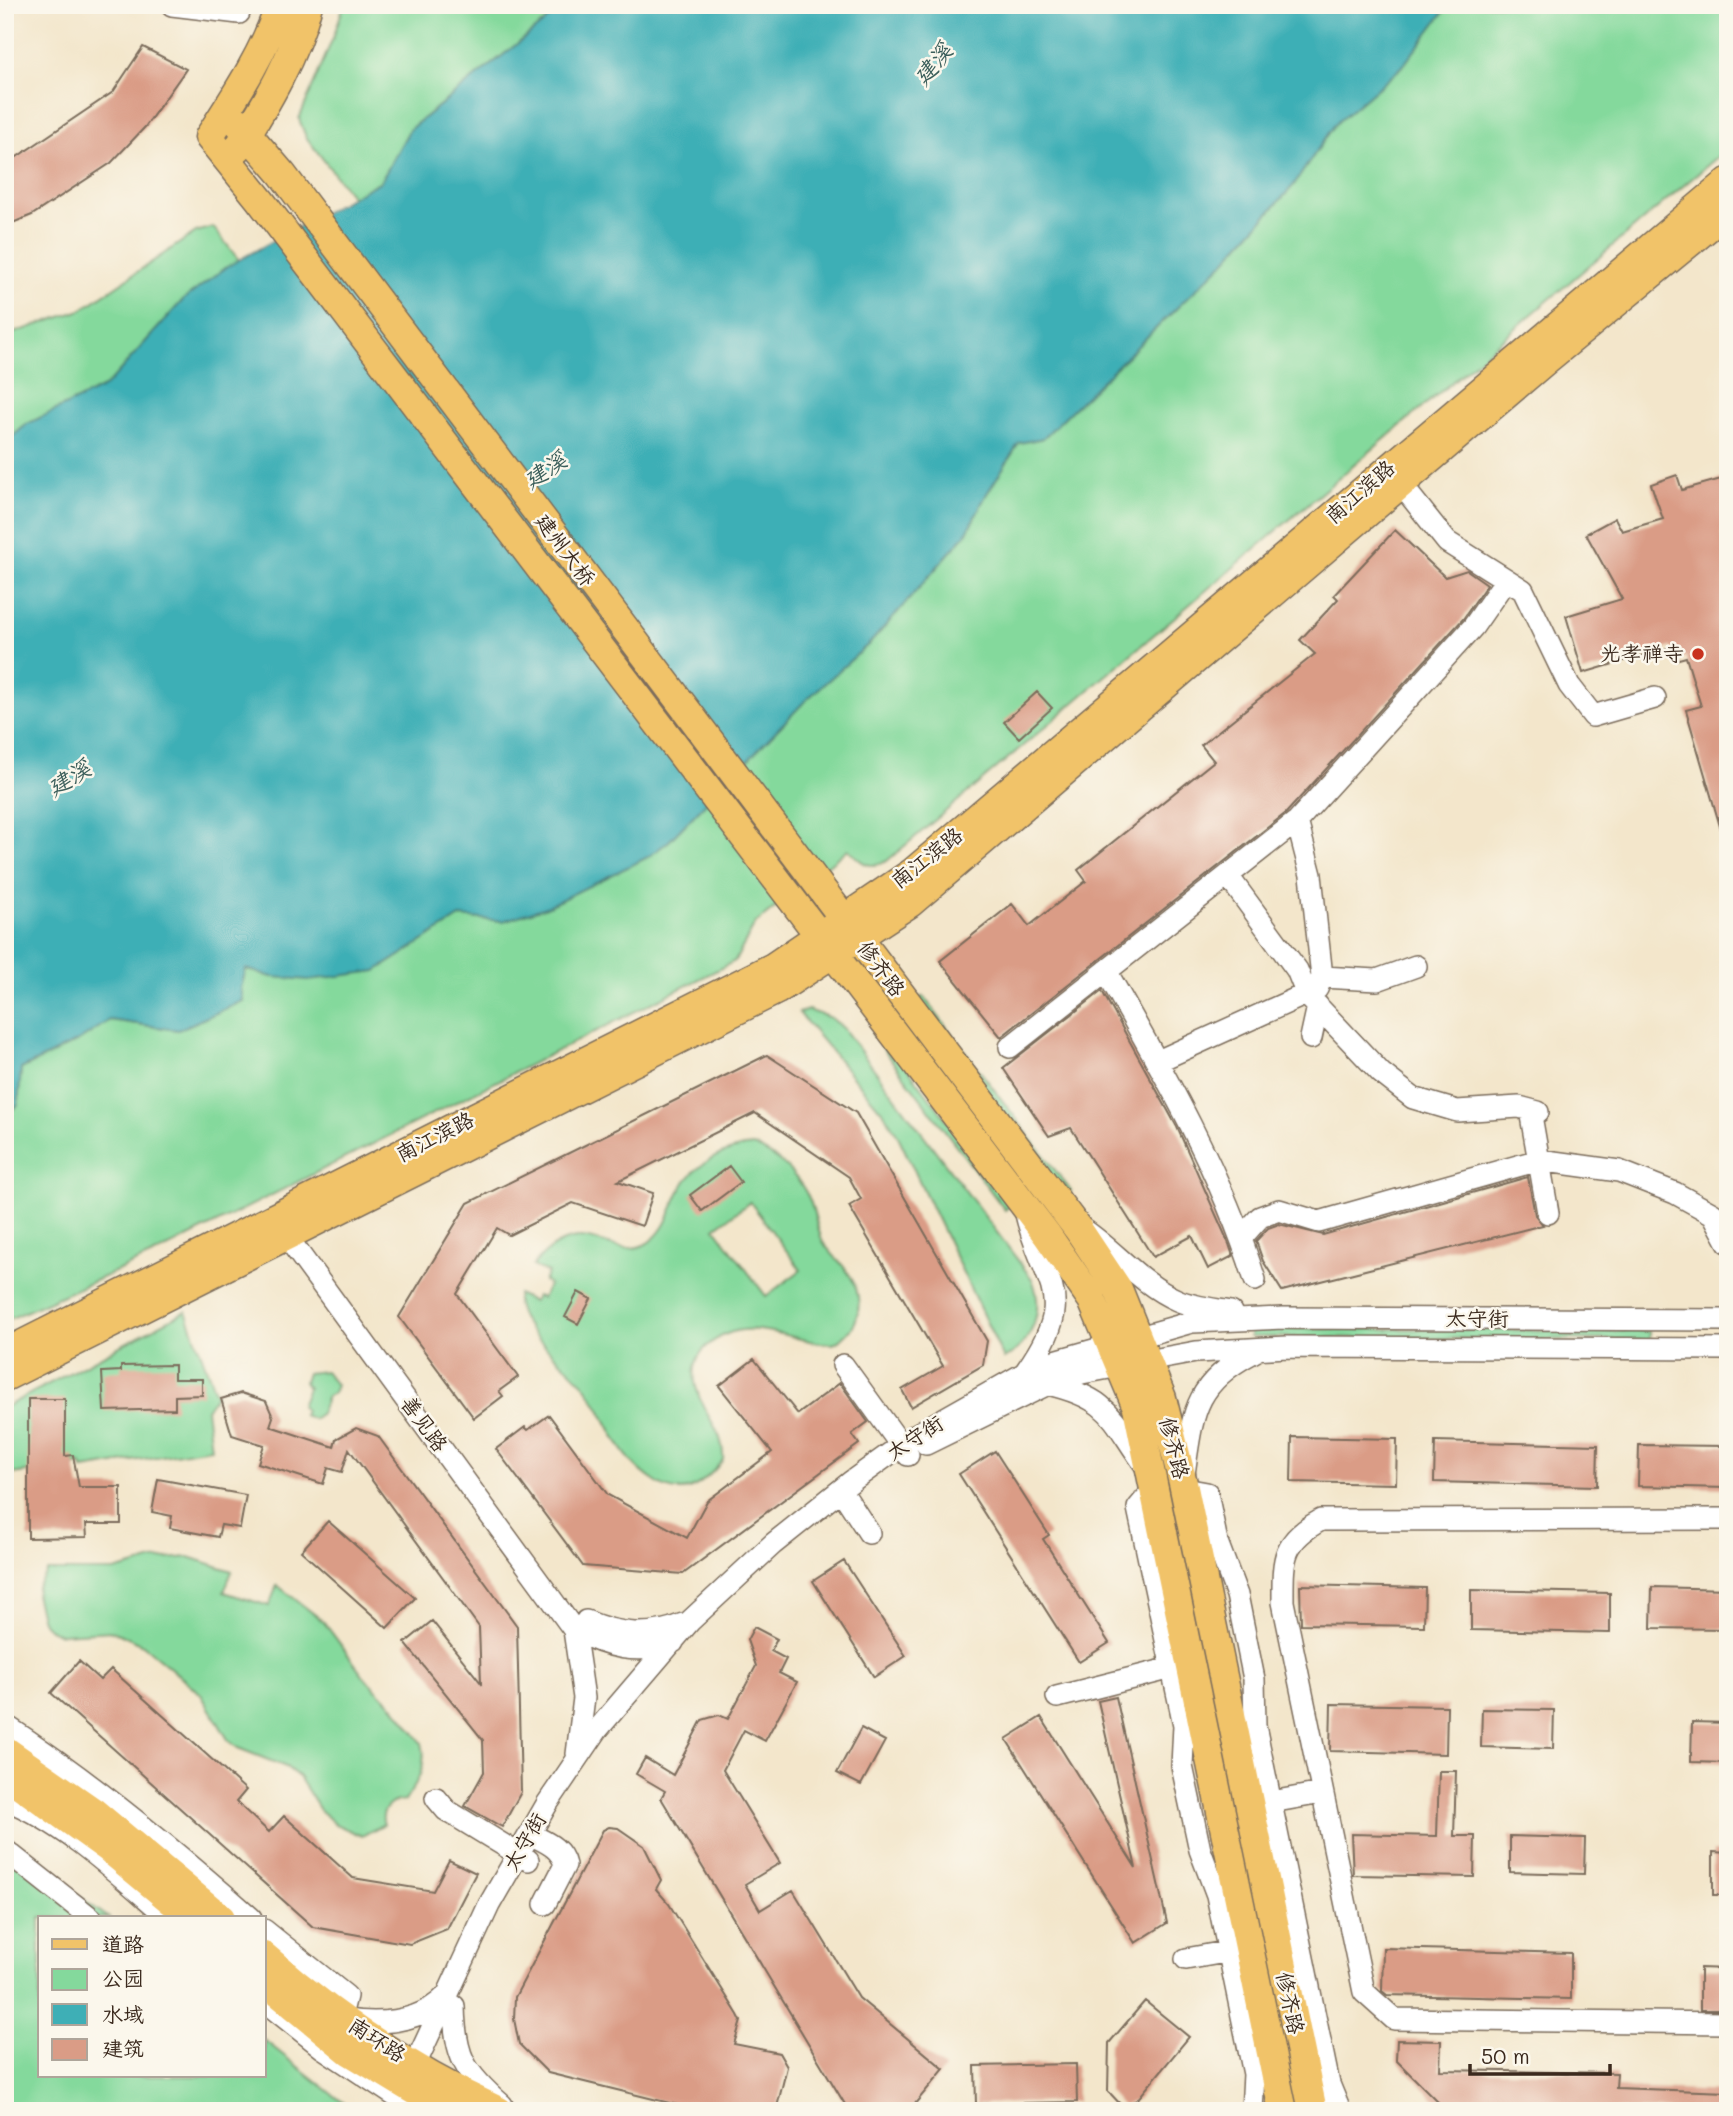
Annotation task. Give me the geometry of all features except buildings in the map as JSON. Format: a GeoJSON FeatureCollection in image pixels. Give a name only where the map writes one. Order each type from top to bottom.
{"type":"FeatureCollection","features":[{"type":"Feature","properties":{"kind":"main road"},"geometry":{"type":"LineString","coordinates":[[226,110],[273,27],[280,5]]}},
{"type":"Feature","properties":{"kind":"main road"},"geometry":{"type":"LineString","coordinates":[[229,162],[279,80],[301,33],[308,5]]}},
{"type":"Feature","properties":{"kind":"main road","name":"建州大桥"},"geometry":{"type":"LineString","coordinates":[[790,900],[209,137],[226,110],[290,185],[815,881]]}},
{"type":"Feature","properties":{"kind":"main road","name":"南江滨路"},"geometry":{"type":"LineString","coordinates":[[1395,477],[1728,182]]}},
{"type":"Feature","properties":{"kind":"main road","name":"南江滨路"},"geometry":{"type":"LineString","coordinates":[[5,1377],[283,1225],[773,967],[825,945],[850,929],[913,872],[1395,477],[1546,360],[1728,211]]}},
{"type":"Feature","properties":{"kind":"main road","name":"修齐路"},"geometry":{"type":"LineString","coordinates":[[815,881],[1072,1222],[1118,1289],[1153,1481],[1181,1666],[1239,1949],[1268,2036],[1283,2111]]}},
{"type":"Feature","properties":{"kind":"main road","name":"修齐路"},"geometry":{"type":"LineString","coordinates":[[790,900],[1024,1205],[1161,1398],[1184,1486],[1313,2111]]}},
{"type":"Feature","properties":{"kind":"main road","name":"南江滨路"},"geometry":{"type":"LineString","coordinates":[[5,1353],[283,1225]]}},
{"type":"Feature","properties":{"kind":"main road"},"geometry":{"type":"LineString","coordinates":[[5,1749],[94,1812],[219,1916]]}},
{"type":"Feature","properties":{"kind":"main road"},"geometry":{"type":"LineString","coordinates":[[5,1774],[109,1849],[190,1916]]}},
{"type":"Feature","properties":{"kind":"main road","name":"南环路"},"geometry":{"type":"LineString","coordinates":[[266,1958],[343,2018],[448,2111]]}},
{"type":"Feature","properties":{"kind":"main road","name":"南环路"},"geometry":{"type":"LineString","coordinates":[[266,1983],[349,2051],[416,2085],[499,2111]]}},
{"type":"Feature","properties":{"kind":"street"},"geometry":{"type":"LineString","coordinates":[[172,5],[239,13]]}},
{"type":"Feature","properties":{"kind":"street"},"geometry":{"type":"LineString","coordinates":[[1395,477],[1447,542],[1523,590],[1569,685],[1594,716],[1655,698]]}},
{"type":"Feature","properties":{"kind":"street"},"geometry":{"type":"LineString","coordinates":[[1010,1046],[1297,821],[1473,627],[1505,581]]}},
{"type":"Feature","properties":{"kind":"street"},"geometry":{"type":"LineString","coordinates":[[1297,821],[1311,875],[1322,977],[1313,1001],[1311,1038]]}},
{"type":"Feature","properties":{"kind":"street"},"geometry":{"type":"LineString","coordinates":[[1227,876],[1297,970],[1313,1001],[1381,1073],[1413,1098],[1457,1111],[1519,1107],[1534,1111],[1548,1213]]}},
{"type":"Feature","properties":{"kind":"street"},"geometry":{"type":"LineString","coordinates":[[1322,977],[1377,980],[1416,967]]}},
{"type":"Feature","properties":{"kind":"street"},"geometry":{"type":"LineString","coordinates":[[1106,971],[1158,1061],[1242,1237],[1255,1280]]}},
{"type":"Feature","properties":{"kind":"street"},"geometry":{"type":"LineString","coordinates":[[1158,1061],[1313,1001]]}},
{"type":"Feature","properties":{"kind":"street"},"geometry":{"type":"LineString","coordinates":[[1242,1237],[1260,1217],[1279,1210],[1319,1222],[1539,1160],[1619,1171],[1675,1193],[1713,1214],[1728,1242]]}},
{"type":"Feature","properties":{"kind":"street"},"geometry":{"type":"LineString","coordinates":[[1024,1205],[1031,1239],[1053,1286],[1055,1301],[1053,1325],[1024,1373]]}},
{"type":"Feature","properties":{"kind":"street"},"geometry":{"type":"LineString","coordinates":[[1072,1222],[1106,1243],[1136,1273],[1177,1300],[1264,1319]]}},
{"type":"Feature","properties":{"kind":"street","name":"善见路"},"geometry":{"type":"LineString","coordinates":[[283,1225],[582,1629]]}},
{"type":"Feature","properties":{"kind":"street","name":"太守街"},"geometry":{"type":"LineString","coordinates":[[905,1450],[1192,1322],[1264,1319],[1728,1320]]}},
{"type":"Feature","properties":{"kind":"street"},"geometry":{"type":"LineString","coordinates":[[1260,1349],[1227,1366],[1213,1380],[1196,1406],[1184,1486],[1207,1493],[1217,1542],[1237,1595],[1254,1679],[1255,1726],[1329,2084],[1340,2111]]}},
{"type":"Feature","properties":{"kind":"street","name":"太守街"},"geometry":{"type":"LineString","coordinates":[[535,1836],[692,1628],[844,1494],[905,1450],[1024,1373],[1066,1356],[1129,1352],[1260,1349],[1728,1349]]}},
{"type":"Feature","properties":{"kind":"street"},"geometry":{"type":"LineString","coordinates":[[844,1364],[905,1450]]}},
{"type":"Feature","properties":{"kind":"street"},"geometry":{"type":"LineString","coordinates":[[1048,1384],[1091,1398],[1116,1418],[1153,1481]]}},
{"type":"Feature","properties":{"kind":"street"},"geometry":{"type":"LineString","coordinates":[[844,1494],[869,1533]]}},
{"type":"Feature","properties":{"kind":"street"},"geometry":{"type":"LineString","coordinates":[[1728,1519],[1321,1520],[1299,1532],[1286,1549],[1283,1602],[1364,1992],[1394,2019],[1728,2023]]}},
{"type":"Feature","properties":{"kind":"street"},"geometry":{"type":"LineString","coordinates":[[582,1629],[644,1634],[692,1628]]}},
{"type":"Feature","properties":{"kind":"street"},"geometry":{"type":"LineString","coordinates":[[582,1629],[634,1650],[671,1643],[692,1628]]}},
{"type":"Feature","properties":{"kind":"street"},"geometry":{"type":"LineString","coordinates":[[582,1629],[597,1685],[596,1753]]}},
{"type":"Feature","properties":{"kind":"street"},"geometry":{"type":"LineString","coordinates":[[575,1762],[584,1698],[582,1629]]}},
{"type":"Feature","properties":{"kind":"street","name":"太守街"},"geometry":{"type":"LineString","coordinates":[[416,2085],[489,1905],[523,1857],[575,1762],[597,1730],[671,1643]]}},
{"type":"Feature","properties":{"kind":"street"},"geometry":{"type":"LineString","coordinates":[[1057,1697],[1181,1666]]}},
{"type":"Feature","properties":{"kind":"street"},"geometry":{"type":"LineString","coordinates":[[5,1725],[71,1769],[141,1822],[249,1916]]}},
{"type":"Feature","properties":{"kind":"street"},"geometry":{"type":"LineString","coordinates":[[1271,1802],[1322,1793]]}},
{"type":"Feature","properties":{"kind":"street"},"geometry":{"type":"LineString","coordinates":[[436,1798],[446,1810],[523,1857]]}},
{"type":"Feature","properties":{"kind":"street"},"geometry":{"type":"LineString","coordinates":[[5,1799],[34,1811],[88,1851],[167,1916]]}},
{"type":"Feature","properties":{"kind":"street"},"geometry":{"type":"LineString","coordinates":[[535,1836],[556,1848],[563,1856],[565,1865],[545,1904]]}},
{"type":"Feature","properties":{"kind":"street"},"geometry":{"type":"LineString","coordinates":[[5,1850],[88,1916]]}},
{"type":"Feature","properties":{"kind":"street"},"geometry":{"type":"LineString","coordinates":[[266,1932],[346,1996],[343,2018],[372,2024],[423,2014],[452,1999],[455,2040],[464,2066],[475,2081],[509,2111]]}},
{"type":"Feature","properties":{"kind":"street"},"geometry":{"type":"LineString","coordinates":[[1186,1959],[1239,1949],[1254,2074],[1252,2111]]}},
{"type":"Feature","properties":{"kind":"street"},"geometry":{"type":"LineString","coordinates":[[266,2003],[323,2048],[416,2085]]}},
{"type":"Feature","properties":{"kind":"street"},"geometry":{"type":"LineString","coordinates":[[1265,2111],[1268,2036]]}},
{"type":"Feature","properties":{"kind":"street"},"geometry":{"type":"LineString","coordinates":[[1304,2070],[1325,2111]]}},
{"type":"Feature","properties":{"kind":"green space"},"geometry":{"type":"Polygon","coordinates":[[[344,5],[559,5],[546,21],[410,129],[381,181],[352,197],[306,137],[299,119],[344,5]]]}},
{"type":"Feature","properties":{"kind":"green space"},"geometry":{"type":"Polygon","coordinates":[[[1449,5],[1728,5],[1728,148],[887,861],[874,865],[865,864],[848,849],[755,924],[735,961],[157,1253],[5,1321],[5,1115],[18,1105],[21,1069],[80,1040],[110,1020],[178,1030],[243,1001],[241,988],[246,969],[272,977],[376,971],[460,917],[503,921],[546,907],[648,857],[669,841],[806,700],[871,642],[966,534],[986,495],[1019,443],[1043,438],[1222,264],[1293,186],[1335,124],[1402,67],[1449,5]]]}},
{"type":"Feature","properties":{"kind":"green space"},"geometry":{"type":"Polygon","coordinates":[[[213,227],[239,260],[183,300],[106,386],[27,424],[5,443],[5,336],[81,310],[196,232],[213,227]]]}},
{"type":"Feature","properties":{"kind":"green space"},"geometry":{"type":"Polygon","coordinates":[[[923,996],[1071,1191],[1065,1196],[917,1001],[923,996]]]}},
{"type":"Feature","properties":{"kind":"green space"},"geometry":{"type":"Polygon","coordinates":[[[808,1010],[831,1018],[843,1028],[1032,1279],[1037,1303],[1034,1325],[1022,1344],[1004,1359],[897,1134],[885,1115],[799,1013],[808,1010]]]}},
{"type":"Feature","properties":{"kind":"green space"},"geometry":{"type":"Polygon","coordinates":[[[878,1029],[1011,1205],[1005,1210],[872,1034],[878,1029]]]}},
{"type":"Feature","properties":{"kind":"green space"},"geometry":{"type":"Polygon","coordinates":[[[753,1146],[770,1154],[791,1172],[803,1188],[823,1242],[853,1281],[857,1291],[858,1311],[850,1330],[833,1344],[753,1330],[722,1336],[706,1347],[696,1364],[695,1383],[702,1405],[721,1442],[723,1460],[702,1482],[694,1486],[677,1490],[667,1488],[642,1472],[630,1460],[581,1381],[529,1329],[517,1305],[518,1294],[533,1302],[537,1296],[542,1298],[549,1284],[544,1281],[548,1273],[533,1266],[550,1249],[565,1240],[580,1238],[631,1248],[652,1240],[668,1219],[688,1178],[713,1158],[753,1146]],[[750,1202],[715,1228],[766,1296],[801,1270],[750,1202]]]}},
{"type":"Feature","properties":{"kind":"green space"},"geometry":{"type":"Polygon","coordinates":[[[186,1311],[216,1395],[206,1409],[211,1448],[83,1469],[82,1464],[5,1475],[5,1407],[186,1311]]]}},
{"type":"Feature","properties":{"kind":"green space"},"geometry":{"type":"Polygon","coordinates":[[[1250,1328],[1650,1331],[1650,1340],[1250,1337],[1250,1328]]]}},
{"type":"Feature","properties":{"kind":"green space"},"geometry":{"type":"Polygon","coordinates":[[[325,1371],[336,1385],[333,1393],[327,1396],[320,1414],[313,1419],[303,1415],[305,1411],[301,1406],[308,1388],[304,1382],[307,1373],[325,1371]]]}},
{"type":"Feature","properties":{"kind":"green space"},"geometry":{"type":"Polygon","coordinates":[[[1165,1444],[1302,2111],[1293,2111],[1157,1445],[1165,1444]]]}},
{"type":"Feature","properties":{"kind":"green space"},"geometry":{"type":"Polygon","coordinates":[[[189,1557],[232,1571],[224,1592],[269,1606],[277,1585],[323,1621],[367,1680],[395,1708],[422,1743],[424,1759],[417,1781],[405,1801],[395,1802],[387,1807],[383,1815],[384,1824],[362,1836],[335,1824],[320,1810],[299,1777],[286,1767],[238,1748],[229,1741],[200,1693],[143,1645],[113,1631],[60,1634],[42,1621],[36,1598],[37,1587],[47,1571],[114,1571],[154,1560],[189,1557]]]}},
{"type":"Feature","properties":{"kind":"green space"},"geometry":{"type":"Polygon","coordinates":[[[5,1844],[106,1916],[38,1916],[38,2078],[266,2078],[266,2042],[354,2111],[5,2111],[5,1844]]]}},
{"type":"Feature","properties":{"kind":"water","name":"建溪"},"geometry":{"type":"Polygon","coordinates":[[[559,5],[1449,5],[1402,67],[1335,124],[1293,186],[1222,264],[1043,438],[1019,443],[986,495],[966,534],[910,598],[871,642],[806,700],[669,841],[648,857],[546,907],[503,921],[460,917],[376,971],[309,980],[272,977],[246,969],[241,988],[243,1001],[178,1030],[110,1020],[80,1040],[21,1069],[18,1105],[5,1115],[5,443],[27,424],[106,386],[183,300],[228,266],[381,181],[410,129],[546,21],[559,5]]]}},
{"type":"Feature","properties":{"kind":"place","name":"光孝禅寺"},"geometry":{"type":"Point","coordinates":[1698,654]}}]}
